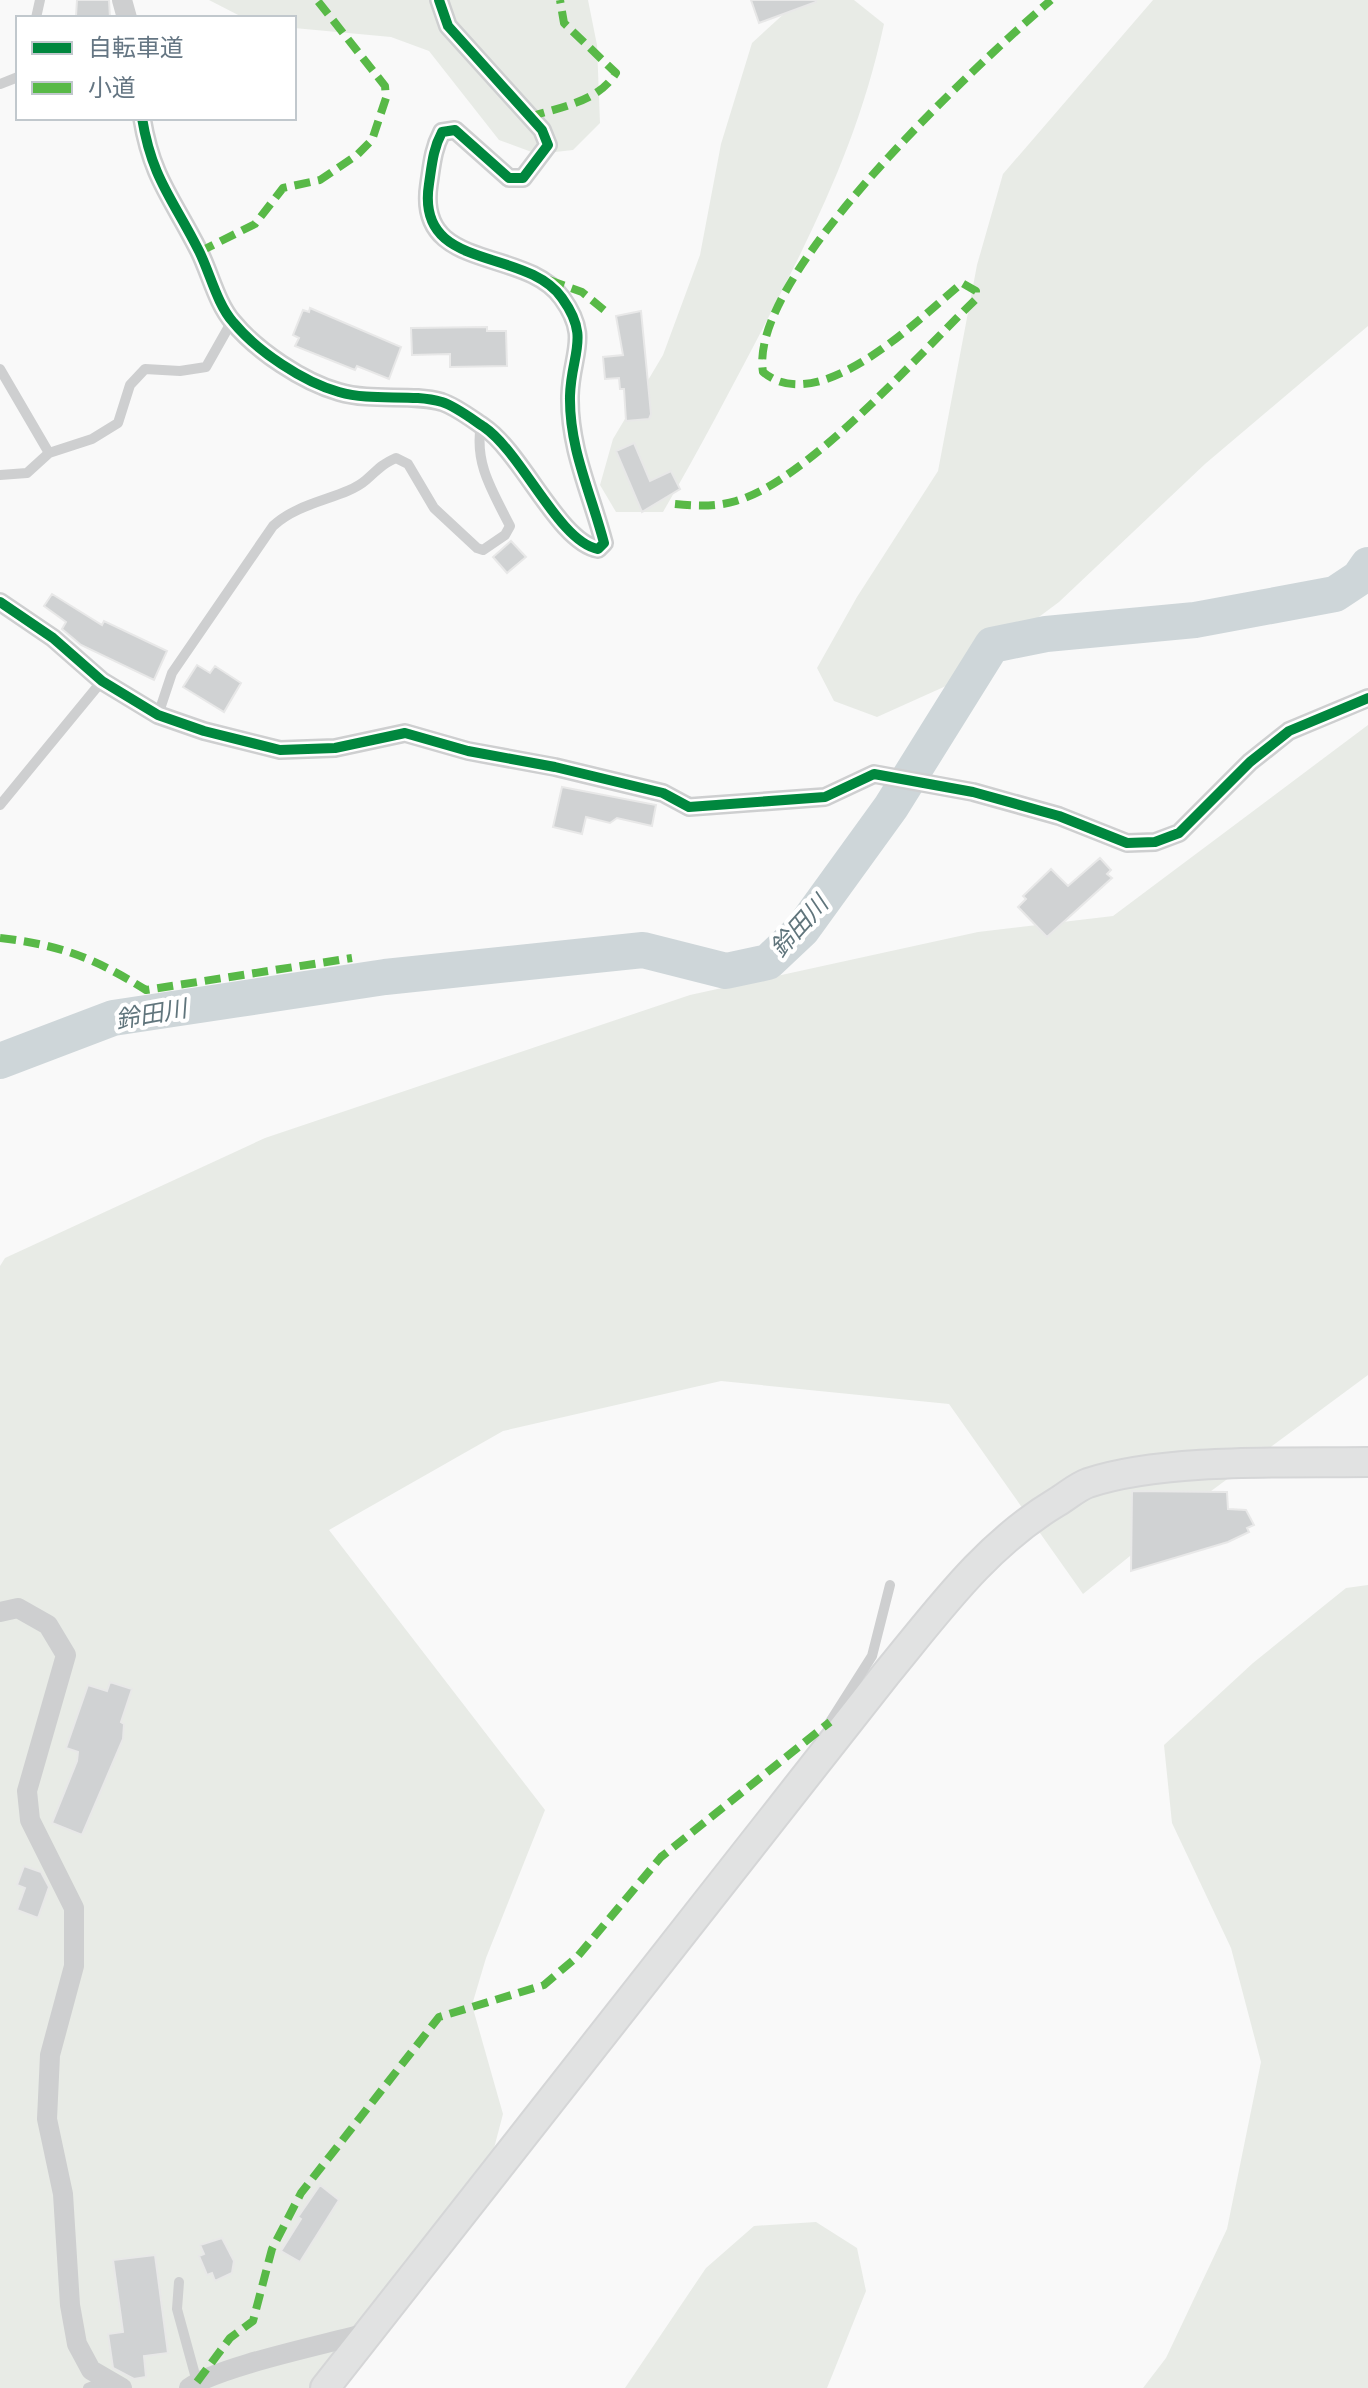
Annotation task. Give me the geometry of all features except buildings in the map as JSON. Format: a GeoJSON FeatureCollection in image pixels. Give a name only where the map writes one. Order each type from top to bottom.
{"type":"FeatureCollection","features":[{"type":"Feature","properties":{"kind":"street"},"geometry":{"type":"LineString","coordinates":[[142,120],[157,179],[198,249],[232,321],[295,371],[336,391],[374,400],[443,402],[481,425],[503,441],[552,511],[585,547],[598,549],[604,543],[575,454],[570,395],[580,336],[575,317],[559,294],[527,271],[461,251],[442,237],[425,205],[433,149],[442,132],[455,130],[509,178],[523,178],[548,145],[542,130],[448,26],[439,0]]}},
{"type":"Feature","properties":{"kind":"street"},"geometry":{"type":"LineString","coordinates":[[0,602],[53,638],[102,681],[158,715],[204,731],[280,750],[335,748],[405,733],[468,751],[555,767],[663,793],[689,807],[825,797],[874,774],[973,792],[1059,816],[1127,843],[1155,842],[1179,833],[1250,762],[1289,731],[1368,698]]}},
{"type":"Feature","properties":{"kind":"street"},"geometry":{"type":"LineString","coordinates":[[325,2388],[842,1730],[978,1563],[1011,1531],[1086,1484],[1164,1468],[1368,1462]]}},
{"type":"Feature","properties":{"kind":"street"},"geometry":{"type":"LineString","coordinates":[[0,1612],[18,1608],[48,1625],[66,1655],[27,1791],[30,1820],[74,1908],[74,1966],[50,2055],[47,2119],[63,2194],[70,2305],[77,2344],[91,2370],[115,2384]]}},
{"type":"Feature","properties":{"kind":"street"},"geometry":{"type":"LineString","coordinates":[[193,2385],[366,2333]]}},
{"type":"Feature","properties":{"kind":"lane"},"geometry":{"type":"LineString","coordinates":[[0,475],[27,473],[49,453],[92,439],[118,423],[130,385],[145,369],[180,371],[206,367],[232,321]]}},
{"type":"Feature","properties":{"kind":"lane"},"geometry":{"type":"LineString","coordinates":[[0,369],[49,453]]}},
{"type":"Feature","properties":{"kind":"lane"},"geometry":{"type":"LineString","coordinates":[[158,715],[172,673],[273,526],[287,513],[365,481],[375,467],[396,458],[408,464],[434,508],[477,548],[483,550],[505,535],[510,526],[486,480],[477,448],[481,425]]}},
{"type":"Feature","properties":{"kind":"lane"},"geometry":{"type":"LineString","coordinates":[[0,805],[102,681]]}},
{"type":"Feature","properties":{"kind":"lane"},"geometry":{"type":"LineString","coordinates":[[842,1730],[830,1722],[872,1656],[890,1585]]}},
{"type":"Feature","properties":{"kind":"lane"},"geometry":{"type":"LineString","coordinates":[[179,2282],[177,2309],[193,2385]]}},
{"type":"Feature","properties":{"kind":"lane"},"geometry":{"type":"LineString","coordinates":[[88,2388],[115,2384]]}},
{"type":"Feature","properties":{"kind":"shaded area"},"geometry":{"type":"Polygon","coordinates":[[[209,0],[588,0],[597,45],[600,123],[573,150],[537,154],[499,140],[429,51],[391,37],[296,28],[296,16],[240,16],[209,0]]]}},
{"type":"Feature","properties":{"kind":"shaded area"},"geometry":{"type":"Polygon","coordinates":[[[799,0],[854,0],[884,24],[850,142],[784,287],[663,512],[616,512],[600,485],[613,439],[663,355],[700,255],[721,144],[752,43],[799,0]]]}},
{"type":"Feature","properties":{"kind":"shaded area"},"geometry":{"type":"Polygon","coordinates":[[[1153,0],[1368,0],[1368,326],[1205,464],[1059,602],[946,686],[877,717],[834,701],[817,668],[857,597],[938,471],[977,265],[1003,174],[1153,0]]]}},
{"type":"Feature","properties":{"kind":"shaded area"},"geometry":{"type":"Polygon","coordinates":[[[1368,725],[1368,1375],[1203,1497],[1083,1594],[949,1404],[721,1381],[503,1431],[329,1530],[545,1810],[486,1958],[472,2005],[503,2114],[477,2213],[322,2388],[0,2388],[0,1266],[5,1258],[265,1138],[690,995],[978,932],[1113,916],[1368,725]]]}},
{"type":"Feature","properties":{"kind":"shaded area"},"geometry":{"type":"Polygon","coordinates":[[[1368,1585],[1368,2388],[1143,2388],[1166,2358],[1227,2229],[1261,2062],[1231,1948],[1172,1823],[1164,1745],[1253,1663],[1346,1588],[1368,1585]]]}},
{"type":"Feature","properties":{"kind":"shaded area"},"geometry":{"type":"Polygon","coordinates":[[[816,2222],[857,2248],[866,2291],[827,2388],[625,2388],[706,2268],[754,2226],[816,2222]]]}},
{"type":"Feature","properties":{"kind":"waterway","name":"鈴田川"},"geometry":{"type":"LineString","coordinates":[[0,1061],[113,1018],[385,977],[643,950],[726,971],[768,962],[802,930],[891,807],[992,645],[1046,634],[1195,620],[1335,594],[1359,578],[1368,565]]}},
{"type":"Feature","properties":{"kind":"marked path"},"geometry":{"type":"LineString","coordinates":[[199,252],[255,224],[283,188],[320,180],[357,155],[372,140],[386,98],[385,86],[317,0]]}},
{"type":"Feature","properties":{"kind":"marked path"},"geometry":{"type":"LineString","coordinates":[[529,117],[589,97],[616,73],[564,23],[560,0]]}},
{"type":"Feature","properties":{"kind":"marked path"},"geometry":{"type":"LineString","coordinates":[[675,504],[706,506],[736,501],[765,489],[796,468],[862,413],[975,300],[976,291],[962,283],[895,339],[839,374],[812,383],[786,383],[763,372],[768,331],[791,282],[828,228],[924,119],[1051,0]]}},
{"type":"Feature","properties":{"kind":"marked path"},"geometry":{"type":"LineString","coordinates":[[549,280],[582,292],[604,310]]}},
{"type":"Feature","properties":{"kind":"marked path"},"geometry":{"type":"LineString","coordinates":[[0,938],[76,955],[110,969],[146,990],[352,958]]}},
{"type":"Feature","properties":{"kind":"marked path"},"geometry":{"type":"LineString","coordinates":[[197,2382],[230,2338],[253,2321],[272,2249],[301,2193],[439,2017],[544,1985],[578,1956],[661,1857],[830,1722]]}},
{"type":"Feature","properties":{"kind":"cycle path"},"geometry":{"type":"LineString","coordinates":[[142,120],[151,157],[164,188],[199,251],[222,306],[243,333],[282,364],[325,387],[365,397],[430,399],[458,410],[498,439],[569,531],[583,543],[598,549],[604,543],[573,434],[570,396],[578,335],[571,312],[545,282],[455,245],[439,232],[429,212],[432,163],[442,132],[455,130],[509,178],[523,178],[548,145],[542,130],[448,26],[439,0]]}},
{"type":"Feature","properties":{"kind":"cycle path"},"geometry":{"type":"LineString","coordinates":[[0,602],[53,638],[102,681],[158,715],[204,731],[280,750],[335,748],[405,733],[468,751],[555,767],[663,793],[689,807],[825,797],[874,774],[973,792],[1059,816],[1127,843],[1155,842],[1179,833],[1250,762],[1289,731],[1368,698]]}}]}
